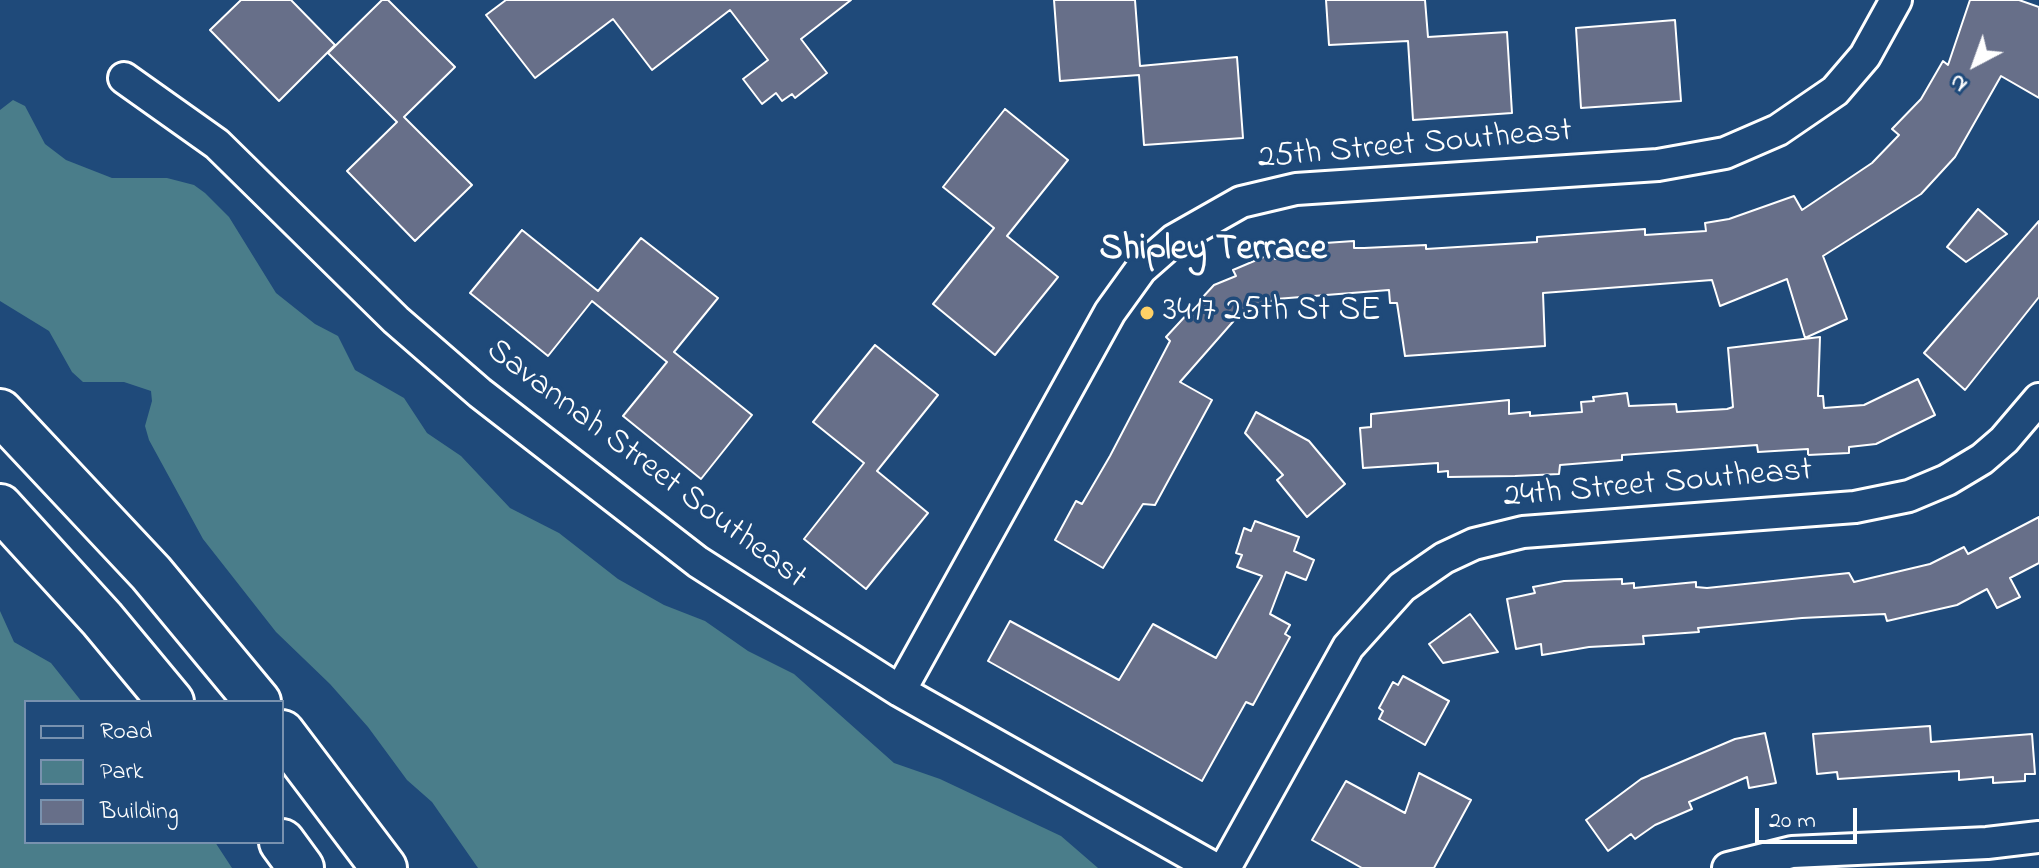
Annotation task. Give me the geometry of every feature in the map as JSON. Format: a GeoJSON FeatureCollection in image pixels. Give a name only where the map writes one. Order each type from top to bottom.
{"type":"FeatureCollection","features":[{"type":"Feature","properties":{"kind":"highway"},"geometry":{"type":"LineString","coordinates":[[0,412],[151,573],[256,700]]}},
{"type":"Feature","properties":{"kind":"highway"},"geometry":{"type":"LineString","coordinates":[[0,507],[102,619],[169,700]]}},
{"type":"Feature","properties":{"kind":"highway"},"geometry":{"type":"LineString","coordinates":[[284,736],[384,868]]}},
{"type":"Feature","properties":{"kind":"highway"},"geometry":{"type":"LineString","coordinates":[[283,844],[301,868]]}},
{"type":"Feature","properties":{"kind":"street","name":"25th Street Southeast"},"geometry":{"type":"LineString","coordinates":[[900,691],[1110,312],[1141,269],[1174,240],[1224,209],[1296,189],[1685,163],[1725,153],[1778,130],[1835,91],[1865,56],[1896,0]]}},
{"type":"Feature","properties":{"kind":"street","name":"Savannah Street Southeast"},"geometry":{"type":"LineString","coordinates":[[124,78],[217,144],[396,320],[493,403],[698,562],[900,691],[1214,868]]}},
{"type":"Feature","properties":{"kind":"street","name":"24th Street Southeast"},"geometry":{"type":"LineString","coordinates":[[1225,868],[1348,647],[1402,587],[1444,558],[1474,544],[1523,532],[1855,507],[1909,496],[1947,480],[1982,459],[2004,440],[2039,399]]}},
{"type":"Feature","properties":{"kind":"street"},"geometry":{"type":"LineString","coordinates":[[1728,868],[1792,852],[1987,843],[2039,837]]}},
{"type":"Feature","properties":{"kind":"green space"},"geometry":{"type":"Polygon","coordinates":[[[13,100],[25,106],[45,144],[66,160],[112,178],[167,178],[194,185],[205,193],[229,217],[276,293],[315,324],[338,336],[355,370],[404,398],[427,433],[461,456],[510,508],[559,533],[618,579],[664,605],[705,621],[748,651],[794,674],[894,763],[940,779],[1061,836],[1098,868],[478,868],[432,802],[407,780],[368,727],[330,684],[276,632],[203,539],[149,440],[145,426],[152,401],[151,391],[124,382],[83,382],[72,372],[49,331],[0,301],[0,110],[13,100]]]}},
{"type":"Feature","properties":{"kind":"green space"},"geometry":{"type":"Polygon","coordinates":[[[0,611],[14,642],[51,663],[80,700],[24,700],[24,844],[216,844],[232,868],[0,868],[0,611]]]}},
{"type":"Feature","properties":{"kind":"building"},"geometry":{"type":"Polygon","coordinates":[[[241,0],[291,0],[335,45],[279,101],[210,30],[241,0]]]}},
{"type":"Feature","properties":{"kind":"building"},"geometry":{"type":"Polygon","coordinates":[[[382,0],[388,0],[455,67],[404,117],[472,185],[415,241],[347,171],[397,122],[328,53],[382,0]]]}},
{"type":"Feature","properties":{"kind":"building"},"geometry":{"type":"Polygon","coordinates":[[[506,0],[851,0],[801,39],[827,73],[795,98],[792,94],[782,101],[776,93],[762,104],[743,79],[768,60],[730,10],[652,70],[613,19],[535,78],[486,15],[506,0]]]}},
{"type":"Feature","properties":{"kind":"building"},"geometry":{"type":"Polygon","coordinates":[[[1054,0],[1135,0],[1140,66],[1237,57],[1243,138],[1144,145],[1139,75],[1060,81],[1054,0]]]}},
{"type":"Feature","properties":{"kind":"building"},"geometry":{"type":"Polygon","coordinates":[[[1326,0],[1425,0],[1428,37],[1507,32],[1512,113],[1413,120],[1408,41],[1329,45],[1326,0]]]}},
{"type":"Feature","properties":{"kind":"building"},"geometry":{"type":"Polygon","coordinates":[[[1970,0],[2019,0],[2039,7],[2039,98],[2001,76],[1955,157],[1921,194],[1823,256],[1847,319],[1805,338],[1787,279],[1720,306],[1712,280],[1543,293],[1545,346],[1405,356],[1397,303],[1390,303],[1389,290],[1276,299],[1238,316],[1180,382],[1212,400],[1155,505],[1143,504],[1103,568],[1055,540],[1076,501],[1082,504],[1110,456],[1170,341],[1166,337],[1214,285],[1236,276],[1233,270],[1273,253],[1275,259],[1295,251],[1326,249],[1325,243],[1354,241],[1354,248],[1426,245],[1426,249],[1537,242],[1537,237],[1645,229],[1645,235],[1706,231],[1705,223],[1729,219],[1794,196],[1802,210],[1872,163],[1899,135],[1892,129],[1921,99],[1943,61],[1948,65],[1970,0]]]}},
{"type":"Feature","properties":{"kind":"building"},"geometry":{"type":"Polygon","coordinates":[[[1675,20],[1681,101],[1581,108],[1576,28],[1675,20]]]}},
{"type":"Feature","properties":{"kind":"building"},"geometry":{"type":"Polygon","coordinates":[[[1005,109],[1068,160],[1007,236],[1058,277],[995,355],[933,304],[994,228],[943,187],[1005,109]]]}},
{"type":"Feature","properties":{"kind":"building"},"geometry":{"type":"Polygon","coordinates":[[[1978,209],[2007,234],[1966,262],[1947,247],[1978,209]]]}},
{"type":"Feature","properties":{"kind":"building"},"geometry":{"type":"Polygon","coordinates":[[[2039,221],[2039,297],[1965,390],[1924,353],[2039,221]]]}},
{"type":"Feature","properties":{"kind":"building"},"geometry":{"type":"Polygon","coordinates":[[[522,230],[598,291],[641,238],[718,298],[674,352],[752,415],[701,479],[623,416],[667,362],[592,301],[548,356],[470,293],[522,230]]]}},
{"type":"Feature","properties":{"kind":"building"},"geometry":{"type":"Polygon","coordinates":[[[1820,337],[1818,396],[1823,396],[1824,408],[1864,405],[1918,379],[1935,415],[1876,444],[1849,447],[1849,453],[1808,455],[1808,449],[1758,452],[1757,445],[1622,455],[1622,460],[1560,465],[1559,474],[1515,476],[1448,477],[1448,471],[1438,472],[1438,463],[1363,468],[1360,428],[1371,427],[1371,414],[1509,400],[1509,414],[1530,412],[1530,416],[1582,412],[1581,402],[1594,401],[1593,397],[1627,393],[1629,406],[1676,404],[1677,412],[1727,409],[1733,407],[1728,348],[1820,337]]]}},
{"type":"Feature","properties":{"kind":"building"},"geometry":{"type":"Polygon","coordinates":[[[875,345],[938,395],[877,471],[928,513],[866,589],[804,539],[864,463],[813,422],[875,345]]]}},
{"type":"Feature","properties":{"kind":"building"},"geometry":{"type":"Polygon","coordinates":[[[1256,412],[1309,441],[1345,484],[1307,517],[1277,480],[1283,475],[1245,433],[1256,412]]]}},
{"type":"Feature","properties":{"kind":"building"},"geometry":{"type":"Polygon","coordinates":[[[2039,517],[2039,563],[2010,578],[2020,597],[1997,608],[1987,589],[1957,605],[1887,621],[1885,614],[1802,618],[1643,636],[1644,644],[1589,647],[1542,655],[1541,644],[1516,649],[1507,599],[1535,593],[1533,587],[1564,581],[1622,579],[1622,584],[1634,583],[1634,588],[1696,582],[1696,587],[1707,588],[1849,573],[1854,582],[1930,564],[1964,547],[1968,554],[2039,517]]]}},
{"type":"Feature","properties":{"kind":"building"},"geometry":{"type":"Polygon","coordinates":[[[1255,521],[1299,537],[1294,551],[1314,560],[1306,580],[1286,572],[1270,614],[1290,625],[1285,634],[1290,637],[1253,705],[1246,702],[1202,781],[988,661],[1010,621],[1119,680],[1153,624],[1216,658],[1262,576],[1237,567],[1242,555],[1236,553],[1244,528],[1251,531],[1255,521]]]}},
{"type":"Feature","properties":{"kind":"building"},"geometry":{"type":"Polygon","coordinates":[[[1470,614],[1498,652],[1443,663],[1429,644],[1470,614]]]}},
{"type":"Feature","properties":{"kind":"building"},"geometry":{"type":"Polygon","coordinates":[[[1403,676],[1449,701],[1425,745],[1379,719],[1383,711],[1379,708],[1393,682],[1398,685],[1403,676]]]}},
{"type":"Feature","properties":{"kind":"building"},"geometry":{"type":"Polygon","coordinates":[[[1930,726],[1931,742],[2032,734],[2035,774],[2025,774],[2025,781],[1993,783],[1993,777],[1959,780],[1959,771],[1838,779],[1837,772],[1817,774],[1813,734],[1930,726]]]}},
{"type":"Feature","properties":{"kind":"building"},"geometry":{"type":"Polygon","coordinates":[[[1765,733],[1776,783],[1749,788],[1747,777],[1689,802],[1692,809],[1655,825],[1635,839],[1631,834],[1608,851],[1586,820],[1641,779],[1735,739],[1765,733]]]}},
{"type":"Feature","properties":{"kind":"building"},"geometry":{"type":"Polygon","coordinates":[[[1419,773],[1471,800],[1434,868],[1362,868],[1312,840],[1346,781],[1405,813],[1419,773]]]}},
{"type":"Feature","properties":{"kind":"place","name":"3417 25th St SE"},"geometry":{"type":"Point","coordinates":[1147,313]}},
{"type":"Feature","properties":{"kind":"district","name":"Shipley Terrace"},"geometry":{"type":"Point","coordinates":[1213,252]}}]}
